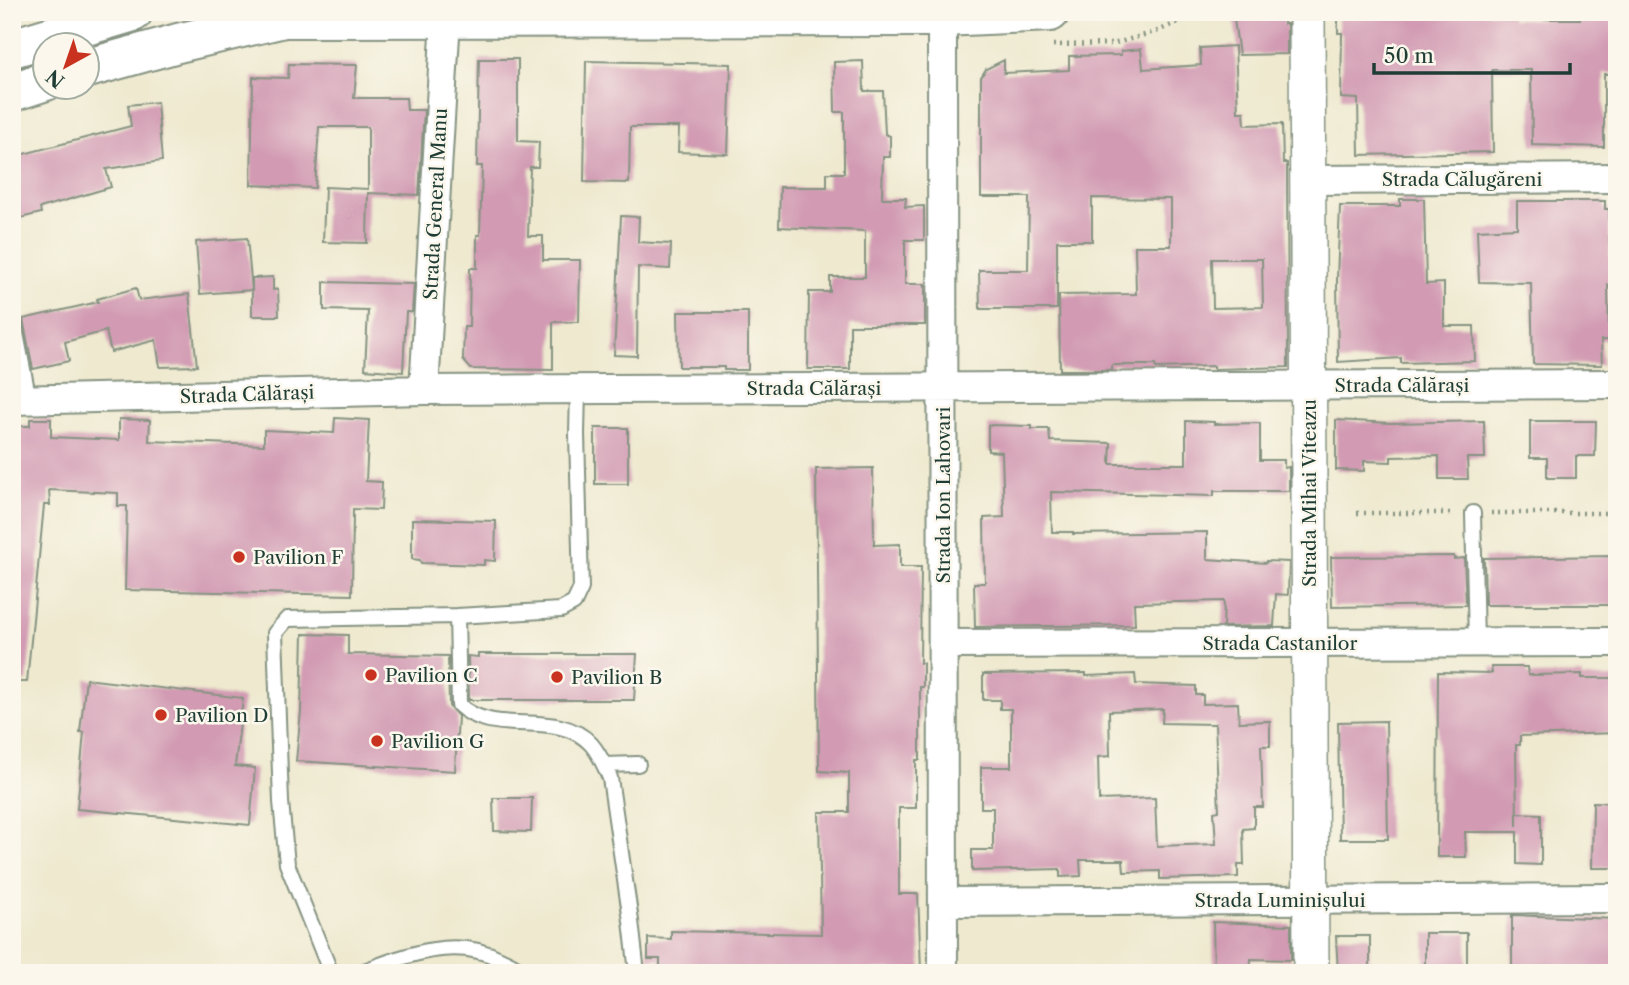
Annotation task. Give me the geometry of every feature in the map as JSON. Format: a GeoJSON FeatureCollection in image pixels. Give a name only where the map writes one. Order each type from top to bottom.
{"type":"FeatureCollection","features":[{"type":"Feature","properties":{"kind":"main road"},"geometry":{"type":"LineString","coordinates":[[12,48],[133,12]]}},
{"type":"Feature","properties":{"kind":"main road"},"geometry":{"type":"LineString","coordinates":[[102,64],[284,15],[446,18],[597,15],[943,17],[1046,29]]}},
{"type":"Feature","properties":{"kind":"main road"},"geometry":{"type":"LineString","coordinates":[[12,92],[32,86]]}},
{"type":"Feature","properties":{"kind":"street","name":"Strada Mihai Viteazu"},"geometry":{"type":"LineString","coordinates":[[1307,12],[1311,973]]}},
{"type":"Feature","properties":{"kind":"street","name":"Strada Ion Lahovari"},"geometry":{"type":"LineString","coordinates":[[943,17],[943,973]]}},
{"type":"Feature","properties":{"kind":"street","name":"Strada General Manu"},"geometry":{"type":"LineString","coordinates":[[424,390],[446,18]]}},
{"type":"Feature","properties":{"kind":"street","name":"Strada Călugăreni"},"geometry":{"type":"LineString","coordinates":[[1308,180],[1617,178]]}},
{"type":"Feature","properties":{"kind":"street","name":"Strada Călărași"},"geometry":{"type":"LineString","coordinates":[[21,400],[424,390],[1617,384]]}},
{"type":"Feature","properties":{"kind":"street","name":"Strada Castanilor"},"geometry":{"type":"LineString","coordinates":[[943,644],[1617,642]]}},
{"type":"Feature","properties":{"kind":"street","name":"Strada Luminișului"},"geometry":{"type":"LineString","coordinates":[[943,902],[1617,898]]}},
{"type":"Feature","properties":{"kind":"lane"},"geometry":{"type":"LineString","coordinates":[[12,313],[21,400]]}},
{"type":"Feature","properties":{"kind":"lane"},"geometry":{"type":"LineString","coordinates":[[331,973],[287,864],[281,802],[275,633],[287,619],[457,616],[561,610],[574,603],[581,588],[577,434],[579,389]]}},
{"type":"Feature","properties":{"kind":"lane"},"geometry":{"type":"LineString","coordinates":[[1473,513],[1476,642]]}},
{"type":"Feature","properties":{"kind":"lane"},"geometry":{"type":"LineString","coordinates":[[457,616],[459,705],[469,715],[492,722],[546,725],[573,732],[591,743],[604,765],[610,778],[637,973]]}},
{"type":"Feature","properties":{"kind":"lane"},"geometry":{"type":"LineString","coordinates":[[604,765],[638,764]]}},
{"type":"Feature","properties":{"kind":"lane"},"geometry":{"type":"LineString","coordinates":[[359,973],[407,955],[452,947],[485,951],[523,973]]}},
{"type":"Feature","properties":{"kind":"path"},"geometry":{"type":"LineString","coordinates":[[1046,29],[1113,44],[1158,31],[1201,12]]}},
{"type":"Feature","properties":{"kind":"building"},"geometry":{"type":"Polygon","coordinates":[[[1233,12],[1283,12],[1284,24],[1287,24],[1287,54],[1239,55],[1233,12]]]}},
{"type":"Feature","properties":{"kind":"building"},"geometry":{"type":"Polygon","coordinates":[[[1338,12],[1512,12],[1512,19],[1580,19],[1580,12],[1617,12],[1617,74],[1604,74],[1604,147],[1532,145],[1531,70],[1492,70],[1493,152],[1359,155],[1358,99],[1341,98],[1342,33],[1338,33],[1338,12]]]}},
{"type":"Feature","properties":{"kind":"building"},"geometry":{"type":"Polygon","coordinates":[[[1235,46],[1238,112],[1244,112],[1245,125],[1282,124],[1283,163],[1287,163],[1288,367],[1214,369],[1214,366],[1156,368],[1155,365],[1112,365],[1112,370],[1060,370],[1059,295],[1136,294],[1135,246],[1171,246],[1171,199],[1092,198],[1092,241],[1057,241],[1057,309],[980,309],[979,270],[1028,270],[1029,197],[981,197],[981,77],[986,69],[1004,60],[1004,73],[1069,70],[1069,56],[1121,55],[1121,51],[1141,49],[1143,69],[1201,65],[1200,48],[1235,46]],[[1212,259],[1213,308],[1263,307],[1262,259],[1212,259]]]}},
{"type":"Feature","properties":{"kind":"building"},"geometry":{"type":"Polygon","coordinates":[[[479,59],[518,59],[518,141],[539,142],[538,167],[530,167],[528,236],[543,236],[543,260],[580,260],[579,322],[553,322],[553,370],[471,369],[463,360],[464,327],[469,327],[470,268],[477,268],[477,235],[480,235],[482,166],[477,166],[479,59]]]}},
{"type":"Feature","properties":{"kind":"building"},"geometry":{"type":"Polygon","coordinates":[[[586,61],[731,64],[728,154],[678,152],[679,127],[630,127],[629,183],[584,182],[586,61]]]}},
{"type":"Feature","properties":{"kind":"building"},"geometry":{"type":"Polygon","coordinates":[[[863,61],[864,91],[883,91],[885,134],[890,136],[890,157],[883,157],[882,198],[906,198],[905,207],[924,206],[924,240],[905,240],[905,284],[925,284],[925,325],[850,325],[850,369],[808,369],[809,292],[830,292],[830,277],[865,277],[865,231],[779,227],[780,187],[827,187],[827,173],[844,173],[844,112],[835,112],[834,62],[863,61]]]}},
{"type":"Feature","properties":{"kind":"building"},"geometry":{"type":"Polygon","coordinates":[[[289,64],[357,65],[354,98],[406,98],[407,110],[424,110],[419,195],[368,193],[367,243],[323,242],[325,187],[368,189],[368,127],[319,127],[315,188],[251,185],[253,77],[288,78],[289,64]]]}},
{"type":"Feature","properties":{"kind":"building"},"geometry":{"type":"Polygon","coordinates":[[[157,102],[162,161],[106,169],[111,187],[40,208],[41,213],[12,220],[12,157],[131,126],[128,105],[157,102]]]}},
{"type":"Feature","properties":{"kind":"building"},"geometry":{"type":"Polygon","coordinates":[[[1400,199],[1424,199],[1426,284],[1444,283],[1444,326],[1474,326],[1475,361],[1401,363],[1401,358],[1338,362],[1340,206],[1400,206],[1400,199]]]}},
{"type":"Feature","properties":{"kind":"building"},"geometry":{"type":"Polygon","coordinates":[[[1517,201],[1605,201],[1605,209],[1609,209],[1610,257],[1617,257],[1617,285],[1608,285],[1609,340],[1601,340],[1602,365],[1533,364],[1531,283],[1479,282],[1477,230],[1517,228],[1517,201]]]}},
{"type":"Feature","properties":{"kind":"building"},"geometry":{"type":"Polygon","coordinates":[[[621,216],[639,217],[638,242],[671,244],[670,269],[638,267],[637,356],[614,355],[621,216]]]}},
{"type":"Feature","properties":{"kind":"building"},"geometry":{"type":"Polygon","coordinates":[[[247,238],[252,290],[200,294],[196,242],[247,238]]]}},
{"type":"Feature","properties":{"kind":"building"},"geometry":{"type":"Polygon","coordinates":[[[273,277],[273,290],[278,289],[279,316],[252,316],[252,278],[273,277]]]}},
{"type":"Feature","properties":{"kind":"building"},"geometry":{"type":"Polygon","coordinates":[[[324,282],[414,284],[412,312],[406,312],[403,372],[365,369],[368,311],[324,310],[324,282]]]}},
{"type":"Feature","properties":{"kind":"building"},"geometry":{"type":"Polygon","coordinates":[[[136,288],[139,300],[189,294],[197,366],[160,367],[156,340],[111,352],[106,331],[65,342],[69,361],[33,369],[23,319],[98,302],[97,299],[136,288]]]}},
{"type":"Feature","properties":{"kind":"building"},"geometry":{"type":"Polygon","coordinates":[[[678,312],[748,312],[748,370],[679,367],[678,312]]]}},
{"type":"Feature","properties":{"kind":"building"},"geometry":{"type":"Polygon","coordinates":[[[335,418],[369,420],[366,481],[382,482],[381,510],[353,509],[352,595],[125,590],[127,506],[118,506],[118,493],[49,490],[50,505],[44,505],[27,682],[12,682],[12,426],[30,426],[30,419],[51,419],[51,437],[119,440],[119,419],[150,420],[149,441],[264,445],[264,430],[334,433],[335,418]]]}},
{"type":"Feature","properties":{"kind":"building"},"geometry":{"type":"Polygon","coordinates":[[[1336,420],[1391,423],[1484,421],[1485,458],[1467,458],[1468,479],[1439,479],[1439,456],[1391,457],[1391,462],[1364,461],[1364,471],[1336,470],[1336,420]]]}},
{"type":"Feature","properties":{"kind":"building"},"geometry":{"type":"Polygon","coordinates":[[[1186,421],[1214,424],[1260,423],[1260,460],[1284,460],[1284,468],[1289,467],[1289,491],[1214,491],[1214,496],[1051,492],[1052,532],[1207,532],[1207,559],[1289,562],[1288,595],[1276,594],[1274,626],[1223,627],[1224,601],[1134,603],[1135,625],[975,627],[974,583],[985,583],[984,518],[1004,517],[1002,452],[988,451],[988,425],[1049,429],[1050,441],[1111,443],[1110,464],[1186,464],[1186,421]]]}},
{"type":"Feature","properties":{"kind":"building"},"geometry":{"type":"Polygon","coordinates":[[[1530,421],[1596,421],[1595,456],[1576,456],[1576,478],[1547,478],[1547,458],[1530,458],[1530,421]]]}},
{"type":"Feature","properties":{"kind":"building"},"geometry":{"type":"Polygon","coordinates":[[[595,428],[628,428],[628,484],[595,484],[595,428]]]}},
{"type":"Feature","properties":{"kind":"building"},"geometry":{"type":"Polygon","coordinates":[[[873,468],[874,545],[900,544],[900,567],[921,567],[920,663],[923,663],[923,687],[920,687],[920,760],[916,760],[916,808],[899,808],[899,894],[918,894],[921,970],[660,973],[660,959],[648,959],[648,938],[671,939],[671,931],[821,934],[819,812],[849,812],[849,773],[819,771],[816,469],[873,468]]]}},
{"type":"Feature","properties":{"kind":"building"},"geometry":{"type":"Polygon","coordinates":[[[412,519],[496,521],[495,561],[484,560],[484,565],[421,563],[420,560],[412,559],[412,519]]]}},
{"type":"Feature","properties":{"kind":"building"},"geometry":{"type":"Polygon","coordinates":[[[1454,556],[1454,559],[1464,558],[1466,605],[1332,607],[1331,557],[1454,556]]]}},
{"type":"Feature","properties":{"kind":"building"},"geometry":{"type":"Polygon","coordinates":[[[1613,556],[1614,605],[1485,605],[1484,558],[1613,556]]]}},
{"type":"Feature","properties":{"kind":"building"},"geometry":{"type":"Polygon","coordinates":[[[303,634],[348,635],[348,654],[448,656],[449,706],[458,716],[455,771],[296,761],[301,711],[303,634]]]}},
{"type":"Feature","properties":{"kind":"building","name":"Pavilion B"},"geometry":{"type":"Polygon","coordinates":[[[478,654],[637,654],[634,700],[469,700],[468,656],[478,657],[478,654]]]}},
{"type":"Feature","properties":{"kind":"building"},"geometry":{"type":"Polygon","coordinates":[[[1491,667],[1527,667],[1528,675],[1582,674],[1582,678],[1617,678],[1617,733],[1520,736],[1520,745],[1516,745],[1517,826],[1517,813],[1541,814],[1541,865],[1517,864],[1517,832],[1465,832],[1466,857],[1437,857],[1438,672],[1492,673],[1491,667]]]}},
{"type":"Feature","properties":{"kind":"building"},"geometry":{"type":"Polygon","coordinates":[[[983,674],[1135,674],[1136,684],[1196,686],[1196,695],[1203,695],[1203,704],[1238,703],[1239,722],[1270,721],[1270,746],[1261,746],[1263,807],[1254,807],[1254,828],[1243,829],[1244,865],[1238,865],[1238,877],[1160,879],[1160,871],[1124,872],[1123,860],[1080,860],[1081,876],[1060,877],[1060,869],[972,871],[972,850],[993,850],[993,808],[981,808],[981,767],[1011,767],[1011,709],[1000,709],[1000,700],[983,700],[983,674]],[[1163,709],[1109,711],[1110,756],[1098,757],[1099,800],[1155,798],[1157,846],[1216,844],[1214,812],[1219,811],[1215,724],[1162,723],[1163,709]]]}},
{"type":"Feature","properties":{"kind":"building"},"geometry":{"type":"Polygon","coordinates":[[[86,679],[243,698],[235,766],[255,768],[250,825],[77,809],[84,732],[80,732],[86,679]]]}},
{"type":"Feature","properties":{"kind":"building"},"geometry":{"type":"Polygon","coordinates":[[[1386,721],[1388,839],[1340,839],[1338,722],[1386,721]]]}},
{"type":"Feature","properties":{"kind":"building"},"geometry":{"type":"Polygon","coordinates":[[[493,798],[532,798],[531,832],[494,831],[493,798]]]}},
{"type":"Feature","properties":{"kind":"building"},"geometry":{"type":"Polygon","coordinates":[[[1593,802],[1617,803],[1617,868],[1592,868],[1593,802]]]}},
{"type":"Feature","properties":{"kind":"building"},"geometry":{"type":"Polygon","coordinates":[[[1512,915],[1617,919],[1617,973],[1512,973],[1512,915]]]}},
{"type":"Feature","properties":{"kind":"building"},"geometry":{"type":"Polygon","coordinates":[[[1213,922],[1291,925],[1291,960],[1251,959],[1250,973],[1214,973],[1213,922]]]}},
{"type":"Feature","properties":{"kind":"building"},"geometry":{"type":"Polygon","coordinates":[[[1425,933],[1467,933],[1467,973],[1425,973],[1425,933]]]}},
{"type":"Feature","properties":{"kind":"building"},"geometry":{"type":"Polygon","coordinates":[[[1336,936],[1370,936],[1370,973],[1338,973],[1336,936]]]}},
{"type":"Feature","properties":{"kind":"place","name":"Pavilion F"},"geometry":{"type":"Point","coordinates":[239,557]}},
{"type":"Feature","properties":{"kind":"place","name":"Pavilion C"},"geometry":{"type":"Point","coordinates":[371,675]}},
{"type":"Feature","properties":{"kind":"place","name":"Pavilion B"},"geometry":{"type":"Point","coordinates":[557,677]}},
{"type":"Feature","properties":{"kind":"place","name":"Pavilion D"},"geometry":{"type":"Point","coordinates":[161,715]}},
{"type":"Feature","properties":{"kind":"place","name":"Pavilion G"},"geometry":{"type":"Point","coordinates":[377,741]}}]}
